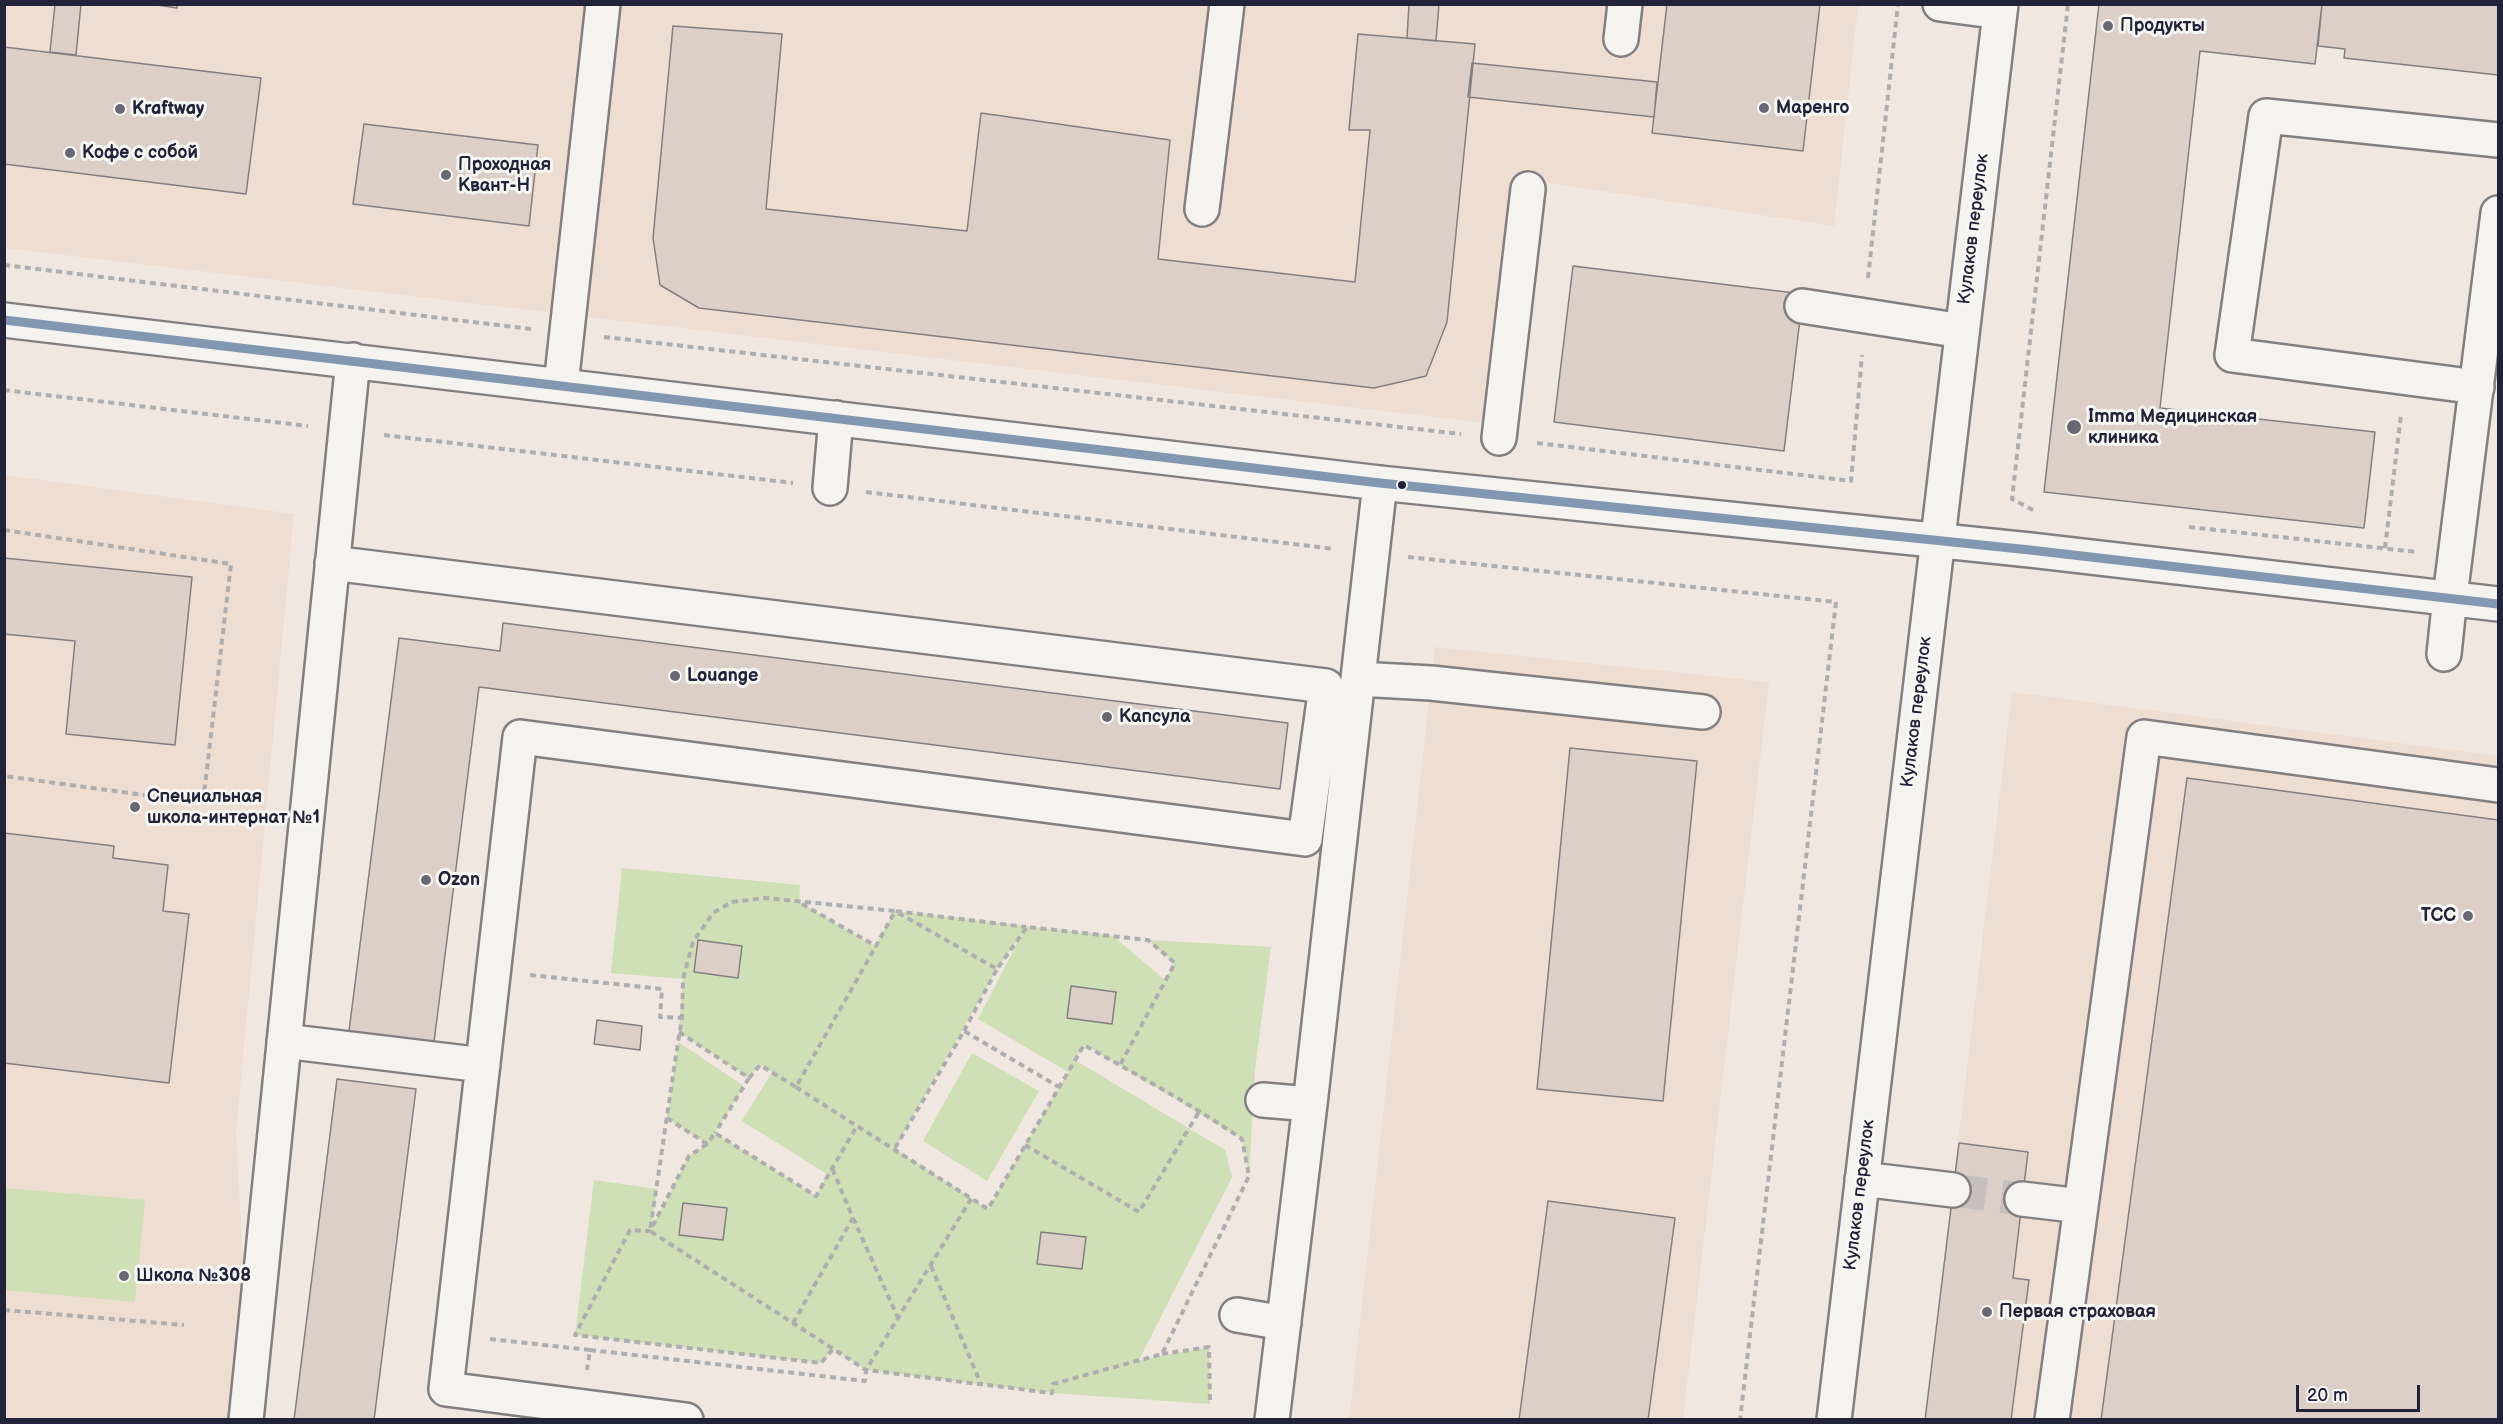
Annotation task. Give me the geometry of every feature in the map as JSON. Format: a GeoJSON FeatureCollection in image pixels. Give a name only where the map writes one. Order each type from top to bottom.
{"type":"FeatureCollection","features":[{"type":"Feature","properties":{"kind":"street"},"geometry":{"type":"LineString","coordinates":[[561,385],[603,4]]}},
{"type":"Feature","properties":{"kind":"street"},"geometry":{"type":"LineString","coordinates":[[1202,209],[1227,4]]}},
{"type":"Feature","properties":{"kind":"street"},"geometry":{"type":"LineString","coordinates":[[1621,39],[1625,4]]}},
{"type":"Feature","properties":{"kind":"street"},"geometry":{"type":"LineString","coordinates":[[1940,4],[2000,8]]}},
{"type":"Feature","properties":{"kind":"street","name":"Кулаков переулок"},"geometry":{"type":"LineString","coordinates":[[1834,1419],[2000,8]]}},
{"type":"Feature","properties":{"kind":"street"},"geometry":{"type":"LineString","coordinates":[[2477,387],[2232,355],[2266,116],[2499,140]]}},
{"type":"Feature","properties":{"kind":"street"},"geometry":{"type":"LineString","coordinates":[[1499,438],[1528,189]]}},
{"type":"Feature","properties":{"kind":"street"},"geometry":{"type":"LineString","coordinates":[[2445,654],[2450,597],[2499,213]]}},
{"type":"Feature","properties":{"kind":"street"},"geometry":{"type":"LineString","coordinates":[[1802,306],[1962,331]]}},
{"type":"Feature","properties":{"kind":"street"},"geometry":{"type":"LineString","coordinates":[[4,320],[1380,483],[2499,604]]}},
{"type":"Feature","properties":{"kind":"street"},"geometry":{"type":"LineString","coordinates":[[246,1419],[352,360]]}},
{"type":"Feature","properties":{"kind":"street"},"geometry":{"type":"LineString","coordinates":[[830,488],[836,418]]}},
{"type":"Feature","properties":{"kind":"street"},"geometry":{"type":"LineString","coordinates":[[1272,1419],[1380,483]]}},
{"type":"Feature","properties":{"kind":"street"},"geometry":{"type":"LineString","coordinates":[[332,563],[1326,686],[1305,839],[520,737],[446,1389],[641,1417],[686,1419]]}},
{"type":"Feature","properties":{"kind":"street"},"geometry":{"type":"LineString","coordinates":[[1358,679],[1431,683],[1703,712]]}},
{"type":"Feature","properties":{"kind":"street"},"geometry":{"type":"LineString","coordinates":[[2052,1419],[2144,737],[2499,785]]}},
{"type":"Feature","properties":{"kind":"street"},"geometry":{"type":"LineString","coordinates":[[284,1041],[483,1065]]}},
{"type":"Feature","properties":{"kind":"street"},"geometry":{"type":"LineString","coordinates":[[1263,1101],[1310,1104]]}},
{"type":"Feature","properties":{"kind":"street"},"geometry":{"type":"LineString","coordinates":[[1862,1179],[1953,1190]]}},
{"type":"Feature","properties":{"kind":"street"},"geometry":{"type":"LineString","coordinates":[[2022,1199],[2081,1206]]}},
{"type":"Feature","properties":{"kind":"street"},"geometry":{"type":"LineString","coordinates":[[1238,1315],[1284,1323]]}},
{"type":"Feature","properties":{"kind":"path"},"geometry":{"type":"LineString","coordinates":[[4,265],[567,333],[1499,438],[1851,481],[1872,234],[1898,4]]}},
{"type":"Feature","properties":{"kind":"path"},"geometry":{"type":"LineString","coordinates":[[2034,510],[2012,499],[2068,4]]}},
{"type":"Feature","properties":{"kind":"path"},"geometry":{"type":"LineString","coordinates":[[2385,548],[2406,377]]}},
{"type":"Feature","properties":{"kind":"path"},"geometry":{"type":"LineString","coordinates":[[2186,526],[2457,556]]}},
{"type":"Feature","properties":{"kind":"path"},"geometry":{"type":"LineString","coordinates":[[4,530],[231,564],[203,803],[4,776]]}},
{"type":"Feature","properties":{"kind":"path"},"geometry":{"type":"LineString","coordinates":[[651,1231],[682,1018],[683,979],[693,942],[713,913],[732,902],[766,898],[1148,940],[1175,963],[1120,1065]]}},
{"type":"Feature","properties":{"kind":"path"},"geometry":{"type":"LineString","coordinates":[[799,902],[876,946]]}},
{"type":"Feature","properties":{"kind":"path"},"geometry":{"type":"LineString","coordinates":[[796,1087],[896,911]]}},
{"type":"Feature","properties":{"kind":"path"},"geometry":{"type":"LineString","coordinates":[[896,911],[997,969]]}},
{"type":"Feature","properties":{"kind":"path"},"geometry":{"type":"LineString","coordinates":[[895,1148],[964,1031],[997,969],[1027,927]]}},
{"type":"Feature","properties":{"kind":"path"},"geometry":{"type":"LineString","coordinates":[[494,970],[662,989],[660,1017],[682,1018]]}},
{"type":"Feature","properties":{"kind":"path"},"geometry":{"type":"LineString","coordinates":[[964,1031],[1059,1087]]}},
{"type":"Feature","properties":{"kind":"path"},"geometry":{"type":"LineString","coordinates":[[680,1032],[749,1078]]}},
{"type":"Feature","properties":{"kind":"path"},"geometry":{"type":"LineString","coordinates":[[651,1231],[689,1156],[707,1144],[749,1078],[760,1065],[895,1148],[988,1209],[1084,1045],[1200,1110],[1242,1139],[1249,1176],[1162,1354]]}},
{"type":"Feature","properties":{"kind":"path"},"geometry":{"type":"LineString","coordinates":[[1025,1144],[1138,1212],[1200,1110]]}},
{"type":"Feature","properties":{"kind":"path"},"geometry":{"type":"LineString","coordinates":[[667,1118],[707,1144]]}},
{"type":"Feature","properties":{"kind":"path"},"geometry":{"type":"LineString","coordinates":[[715,1132],[816,1196],[857,1126]]}},
{"type":"Feature","properties":{"kind":"path"},"geometry":{"type":"LineString","coordinates":[[832,1168],[898,1318]]}},
{"type":"Feature","properties":{"kind":"path"},"geometry":{"type":"LineString","coordinates":[[453,1335],[865,1381],[866,1370],[971,1199]]}},
{"type":"Feature","properties":{"kind":"path"},"geometry":{"type":"LineString","coordinates":[[793,1323],[853,1218]]}},
{"type":"Feature","properties":{"kind":"path"},"geometry":{"type":"LineString","coordinates":[[833,1349],[821,1363],[575,1335],[630,1230],[651,1231],[866,1370],[1052,1393],[1053,1384],[1162,1354],[1209,1347],[1210,1404]]}},
{"type":"Feature","properties":{"kind":"path"},"geometry":{"type":"LineString","coordinates":[[931,1265],[981,1384]]}},
{"type":"Feature","properties":{"kind":"path"},"geometry":{"type":"LineString","coordinates":[[4,1310],[184,1325]]}},
{"type":"Feature","properties":{"kind":"path"},"geometry":{"type":"LineString","coordinates":[[582,1407],[590,1350]]}},
{"type":"Feature","properties":{"kind":"shaded area"},"geometry":{"type":"Polygon","coordinates":[[[5,5],[1858,5],[1834,226],[1522,179],[1493,424],[5,248],[5,5]]]}},
{"type":"Feature","properties":{"kind":"shaded area","name":"Специальная школа-интернат №1"},"geometry":{"type":"Polygon","coordinates":[[[5,475],[294,514],[236,1132],[251,1419],[5,1420],[5,475]]]}},
{"type":"Feature","properties":{"kind":"shaded area"},"geometry":{"type":"Polygon","coordinates":[[[1435,647],[1769,682],[1683,1419],[1349,1420],[1435,647]]]}},
{"type":"Feature","properties":{"kind":"shaded area"},"geometry":{"type":"Polygon","coordinates":[[[2012,692],[2498,756],[2498,1419],[1925,1420],[2012,692]]]}},
{"type":"Feature","properties":{"kind":"green space"},"geometry":{"type":"Polygon","coordinates":[[[622,868],[800,885],[799,902],[875,946],[895,911],[1113,936],[1165,980],[1174,963],[1148,940],[1271,947],[1255,1069],[1249,1176],[1242,1139],[1085,1045],[1075,1060],[1225,1150],[1232,1177],[1139,1360],[1209,1347],[1210,1404],[1052,1393],[866,1370],[833,1349],[821,1363],[575,1335],[594,1180],[657,1189],[651,1229],[689,1156],[707,1144],[667,1118],[678,1042],[744,1086],[715,1133],[816,1196],[827,1174],[742,1121],[772,1072],[760,1065],[749,1078],[679,1032],[683,979],[611,973],[622,868]],[[1023,932],[997,969],[895,1148],[881,1140],[988,1209],[1068,1072],[978,1019],[1023,932]],[[1041,1232],[1037,1264],[1081,1269],[1086,1237],[1041,1232]]]}},
{"type":"Feature","properties":{"kind":"green space"},"geometry":{"type":"Polygon","coordinates":[[[972,1053],[1039,1091],[987,1181],[923,1141],[972,1053]]]}},
{"type":"Feature","properties":{"kind":"green space"},"geometry":{"type":"Polygon","coordinates":[[[4,1188],[145,1200],[135,1302],[5,1290],[4,1188]]]}},
{"type":"Feature","properties":{"kind":"building"},"geometry":{"type":"Polygon","coordinates":[[[55,4],[81,4],[76,55],[50,52],[55,4]]]}},
{"type":"Feature","properties":{"kind":"building"},"geometry":{"type":"Polygon","coordinates":[[[150,4],[177,4],[177,8],[150,4]]]}},
{"type":"Feature","properties":{"kind":"building"},"geometry":{"type":"Polygon","coordinates":[[[1409,4],[1439,4],[1436,41],[1407,38],[1409,4]]]}},
{"type":"Feature","properties":{"kind":"building"},"geometry":{"type":"Polygon","coordinates":[[[1667,4],[1820,4],[1803,151],[1652,133],[1667,4]]]}},
{"type":"Feature","properties":{"kind":"building"},"geometry":{"type":"Polygon","coordinates":[[[2099,4],[2322,4],[2315,64],[2200,51],[2160,408],[2375,432],[2364,528],[2044,492],[2099,4]]]}},
{"type":"Feature","properties":{"kind":"building"},"geometry":{"type":"Polygon","coordinates":[[[2322,4],[2498,4],[2498,75],[2344,58],[2345,49],[2318,46],[2322,4]]]}},
{"type":"Feature","properties":{"kind":"building"},"geometry":{"type":"Polygon","coordinates":[[[673,26],[782,34],[766,209],[967,231],[981,113],[1170,140],[1158,259],[1355,282],[1370,130],[1349,130],[1358,34],[1475,44],[1447,322],[1426,376],[1374,388],[699,308],[660,285],[653,238],[673,26]]]}},
{"type":"Feature","properties":{"kind":"building"},"geometry":{"type":"Polygon","coordinates":[[[4,47],[261,78],[246,194],[4,164],[4,47]]]}},
{"type":"Feature","properties":{"kind":"building"},"geometry":{"type":"Polygon","coordinates":[[[1472,63],[1657,82],[1654,117],[1468,97],[1472,63]]]}},
{"type":"Feature","properties":{"kind":"building","name":"Проходная Квант-Н"},"geometry":{"type":"Polygon","coordinates":[[[364,124],[538,145],[529,226],[353,204],[364,124]]]}},
{"type":"Feature","properties":{"kind":"building"},"geometry":{"type":"Polygon","coordinates":[[[1573,266],[1803,294],[1784,451],[1554,422],[1573,266]]]}},
{"type":"Feature","properties":{"kind":"building"},"geometry":{"type":"Polygon","coordinates":[[[4,558],[192,577],[175,745],[66,734],[75,641],[4,634],[4,558]]]}},
{"type":"Feature","properties":{"kind":"building"},"geometry":{"type":"Polygon","coordinates":[[[503,623],[1288,723],[1280,789],[479,687],[434,1042],[349,1031],[399,638],[500,651],[503,623]]]}},
{"type":"Feature","properties":{"kind":"building"},"geometry":{"type":"Polygon","coordinates":[[[1570,748],[1697,761],[1663,1101],[1537,1089],[1570,748]]]}},
{"type":"Feature","properties":{"kind":"building"},"geometry":{"type":"Polygon","coordinates":[[[2187,778],[2498,820],[2498,1420],[2101,1420],[2187,778]]]}},
{"type":"Feature","properties":{"kind":"building"},"geometry":{"type":"Polygon","coordinates":[[[4,833],[114,846],[113,858],[168,865],[163,911],[189,914],[169,1083],[4,1063],[4,833]]]}},
{"type":"Feature","properties":{"kind":"building"},"geometry":{"type":"Polygon","coordinates":[[[698,940],[742,946],[738,978],[694,972],[698,940]]]}},
{"type":"Feature","properties":{"kind":"building"},"geometry":{"type":"Polygon","coordinates":[[[1071,986],[1116,992],[1112,1024],[1067,1018],[1071,986]]]}},
{"type":"Feature","properties":{"kind":"building"},"geometry":{"type":"Polygon","coordinates":[[[597,1020],[642,1026],[640,1050],[594,1044],[597,1020]]]}},
{"type":"Feature","properties":{"kind":"building"},"geometry":{"type":"Polygon","coordinates":[[[337,1079],[416,1089],[374,1420],[294,1420],[337,1079]]]}},
{"type":"Feature","properties":{"kind":"building"},"geometry":{"type":"Polygon","coordinates":[[[1959,1143],[2028,1152],[2013,1278],[2029,1280],[2011,1420],[1925,1420],[1959,1143]]]}},
{"type":"Feature","properties":{"kind":"building"},"geometry":{"type":"Polygon","coordinates":[[[1548,1201],[1675,1218],[1648,1420],[1519,1420],[1548,1201]]]}},
{"type":"Feature","properties":{"kind":"building"},"geometry":{"type":"Polygon","coordinates":[[[683,1203],[727,1208],[723,1240],[679,1235],[683,1203]]]}},
{"type":"Feature","properties":{"kind":"building"},"geometry":{"type":"Polygon","coordinates":[[[1041,1232],[1086,1237],[1082,1269],[1037,1264],[1041,1232]]]}},
{"type":"Feature","properties":{"kind":"tunnel"},"geometry":{"type":"LineString","coordinates":[[1953,1190],[2022,1199]]}},
{"type":"Feature","properties":{"kind":"transit line"},"geometry":{"type":"LineString","coordinates":[[4,320],[1380,483],[2030,550],[2498,604]]}},
{"type":"Feature","properties":{"kind":"place","name":"Продукты"},"geometry":{"type":"Point","coordinates":[2108,26]}},
{"type":"Feature","properties":{"kind":"place","name":"Маренго"},"geometry":{"type":"Point","coordinates":[1764,108]}},
{"type":"Feature","properties":{"kind":"place","name":"Kraftway"},"geometry":{"type":"Point","coordinates":[120,109]}},
{"type":"Feature","properties":{"kind":"place","name":"Кофе с собой"},"geometry":{"type":"Point","coordinates":[70,153]}},
{"type":"Feature","properties":{"kind":"place","name":"Проходная Квант-Н"},"geometry":{"type":"Point","coordinates":[446,175]}},
{"type":"Feature","properties":{"kind":"place","name":"Imma Медицинская клиника"},"geometry":{"type":"Point","coordinates":[2074,427]}},
{"type":"Feature","properties":{"kind":"place","name":"Louange"},"geometry":{"type":"Point","coordinates":[675,676]}},
{"type":"Feature","properties":{"kind":"place","name":"Капсула"},"geometry":{"type":"Point","coordinates":[1107,717]}},
{"type":"Feature","properties":{"kind":"place","name":"Специальная школа-интернат №1"},"geometry":{"type":"Point","coordinates":[135,807]}},
{"type":"Feature","properties":{"kind":"place","name":"Ozon"},"geometry":{"type":"Point","coordinates":[426,880]}},
{"type":"Feature","properties":{"kind":"place","name":"TCC"},"geometry":{"type":"Point","coordinates":[2468,916]}},
{"type":"Feature","properties":{"kind":"place","name":"Школа №308"},"geometry":{"type":"Point","coordinates":[124,1276]}},
{"type":"Feature","properties":{"kind":"place","name":"Первая страховая"},"geometry":{"type":"Point","coordinates":[1987,1312]}}]}
